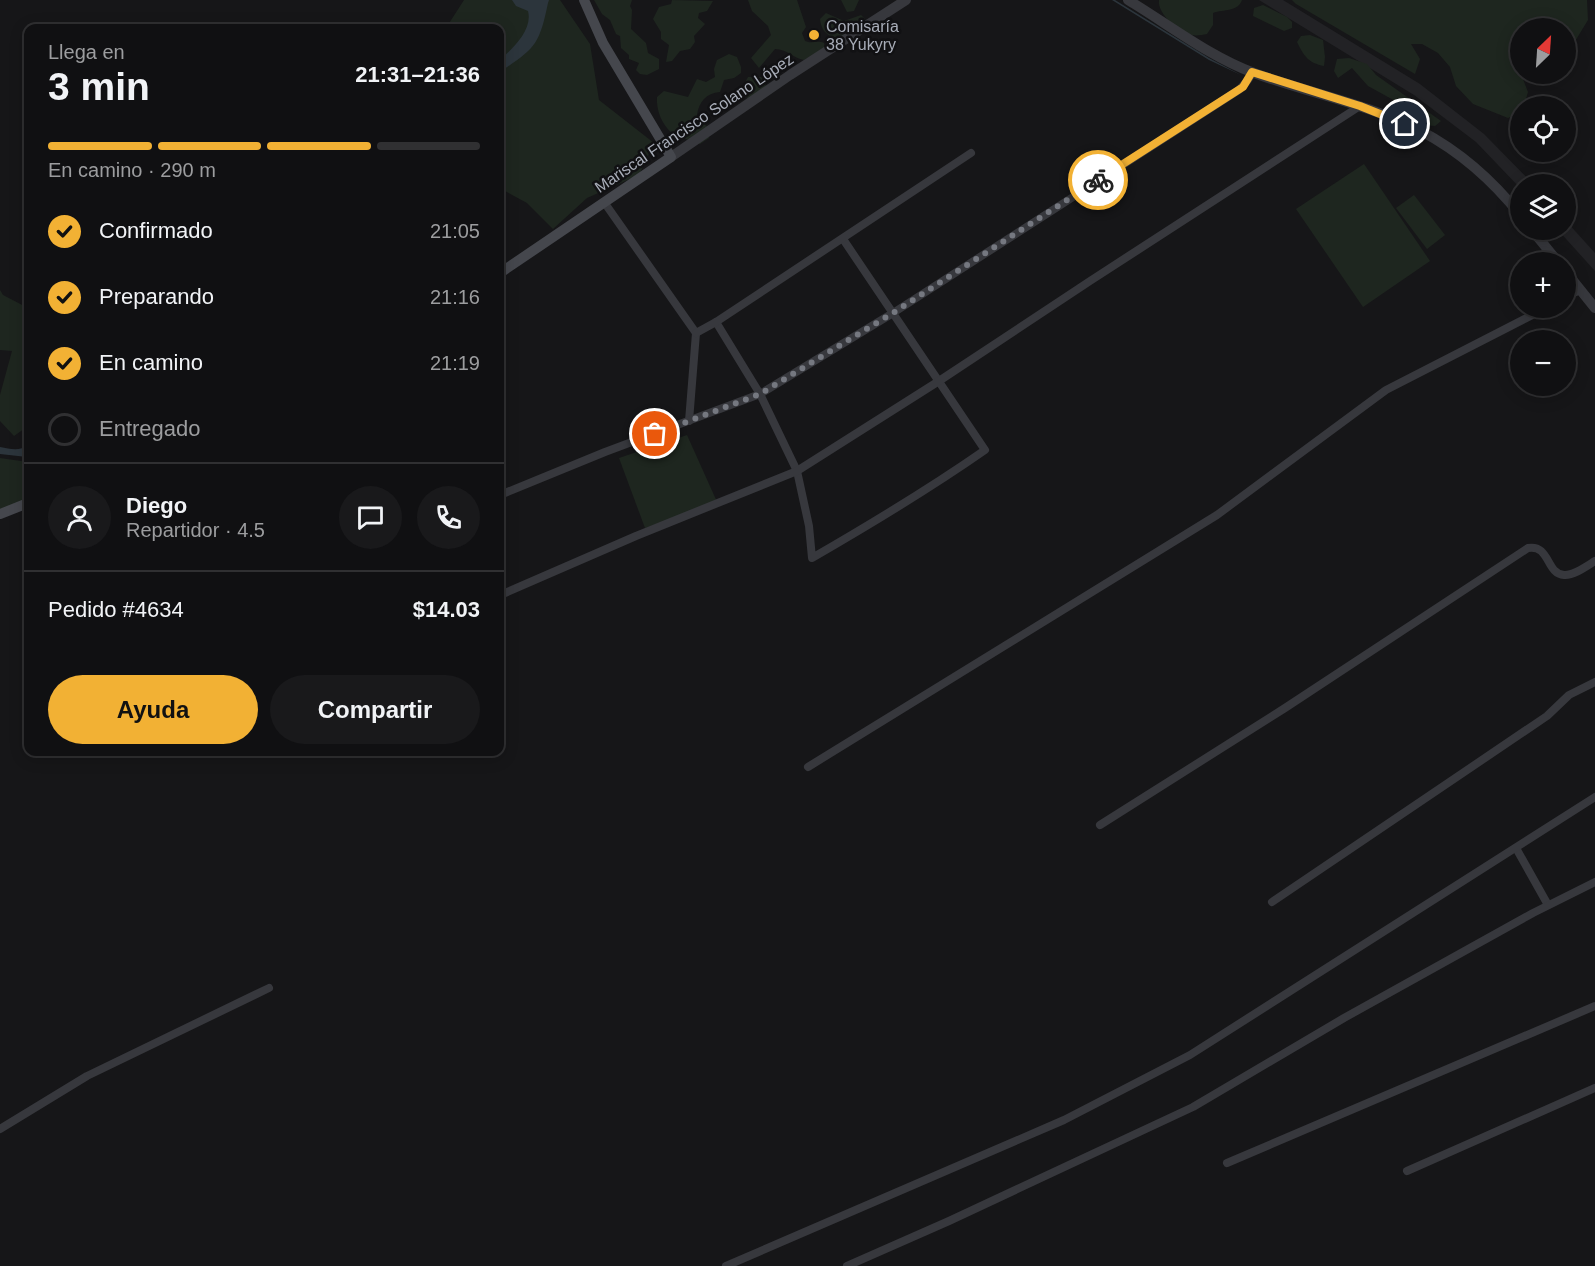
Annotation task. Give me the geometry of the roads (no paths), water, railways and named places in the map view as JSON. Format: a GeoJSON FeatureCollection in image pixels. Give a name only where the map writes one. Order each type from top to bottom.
{"type":"FeatureCollection","features":[{"type":"Feature","properties":{"kind":"main road"},"geometry":{"type":"LineString","coordinates":[[584,0],[603,43],[671,157]]}},
{"type":"Feature","properties":{"kind":"main road","name":"Mariscal Francisco Solano López"},"geometry":{"type":"LineString","coordinates":[[504,270],[671,157]]}},
{"type":"Feature","properties":{"kind":"main road"},"geometry":{"type":"LineString","coordinates":[[0,514],[24,505]]}},
{"type":"Feature","properties":{"kind":"street","name":"Mariscal Francisco Solano López"},"geometry":{"type":"LineString","coordinates":[[671,157],[790,75],[906,0]]}},
{"type":"Feature","properties":{"kind":"street"},"geometry":{"type":"LineString","coordinates":[[1128,0],[1209,50],[1252,72],[1360,106],[1420,130],[1461,157],[1486,178],[1510,204]]}},
{"type":"Feature","properties":{"kind":"street"},"geometry":{"type":"LineString","coordinates":[[504,493],[605,452],[760,394],[893,313],[1243,87],[1252,72]]}},
{"type":"Feature","properties":{"kind":"street"},"geometry":{"type":"LineString","coordinates":[[505,593],[636,536],[797,471],[1360,106]]}},
{"type":"Feature","properties":{"kind":"street"},"geometry":{"type":"LineString","coordinates":[[696,333],[843,239],[971,153]]}},
{"type":"Feature","properties":{"kind":"street"},"geometry":{"type":"LineString","coordinates":[[604,202],[696,333],[689,421]]}},
{"type":"Feature","properties":{"kind":"street"},"geometry":{"type":"LineString","coordinates":[[716,322],[760,394],[797,471],[809,526],[812,558],[900,507],[985,450],[843,239]]}},
{"type":"Feature","properties":{"kind":"street"},"geometry":{"type":"LineString","coordinates":[[1540,240],[1550,252]]}},
{"type":"Feature","properties":{"kind":"street"},"geometry":{"type":"LineString","coordinates":[[1576,285],[1595,309]]}},
{"type":"Feature","properties":{"kind":"street"},"geometry":{"type":"LineString","coordinates":[[1576,292],[1580,290]]}},
{"type":"Feature","properties":{"kind":"street"},"geometry":{"type":"LineString","coordinates":[[808,767],[1217,515],[1386,390],[1526,318]]}},
{"type":"Feature","properties":{"kind":"street"},"geometry":{"type":"LineString","coordinates":[[1100,825],[1285,708],[1528,548],[1535,547],[1541,550],[1556,572],[1561,575],[1569,574],[1595,561]]}},
{"type":"Feature","properties":{"kind":"street"},"geometry":{"type":"LineString","coordinates":[[1272,902],[1547,716],[1569,695],[1595,682]]}},
{"type":"Feature","properties":{"kind":"street"},"geometry":{"type":"LineString","coordinates":[[726,1266],[1064,1120],[1190,1055],[1595,797]]}},
{"type":"Feature","properties":{"kind":"street"},"geometry":{"type":"LineString","coordinates":[[1516,848],[1548,905]]}},
{"type":"Feature","properties":{"kind":"street"},"geometry":{"type":"LineString","coordinates":[[846,1266],[949,1221],[1193,1107],[1344,1018],[1548,905],[1595,882]]}},
{"type":"Feature","properties":{"kind":"street"},"geometry":{"type":"LineString","coordinates":[[0,1129],[87,1076],[269,988]]}},
{"type":"Feature","properties":{"kind":"street"},"geometry":{"type":"LineString","coordinates":[[1227,1163],[1595,1006]]}},
{"type":"Feature","properties":{"kind":"street"},"geometry":{"type":"LineString","coordinates":[[1407,1171],[1595,1088]]}},
{"type":"Feature","properties":{"kind":"place","name":"Comisaría 38 Yukyry"},"geometry":{"type":"Point","coordinates":[814,35]}}]}
